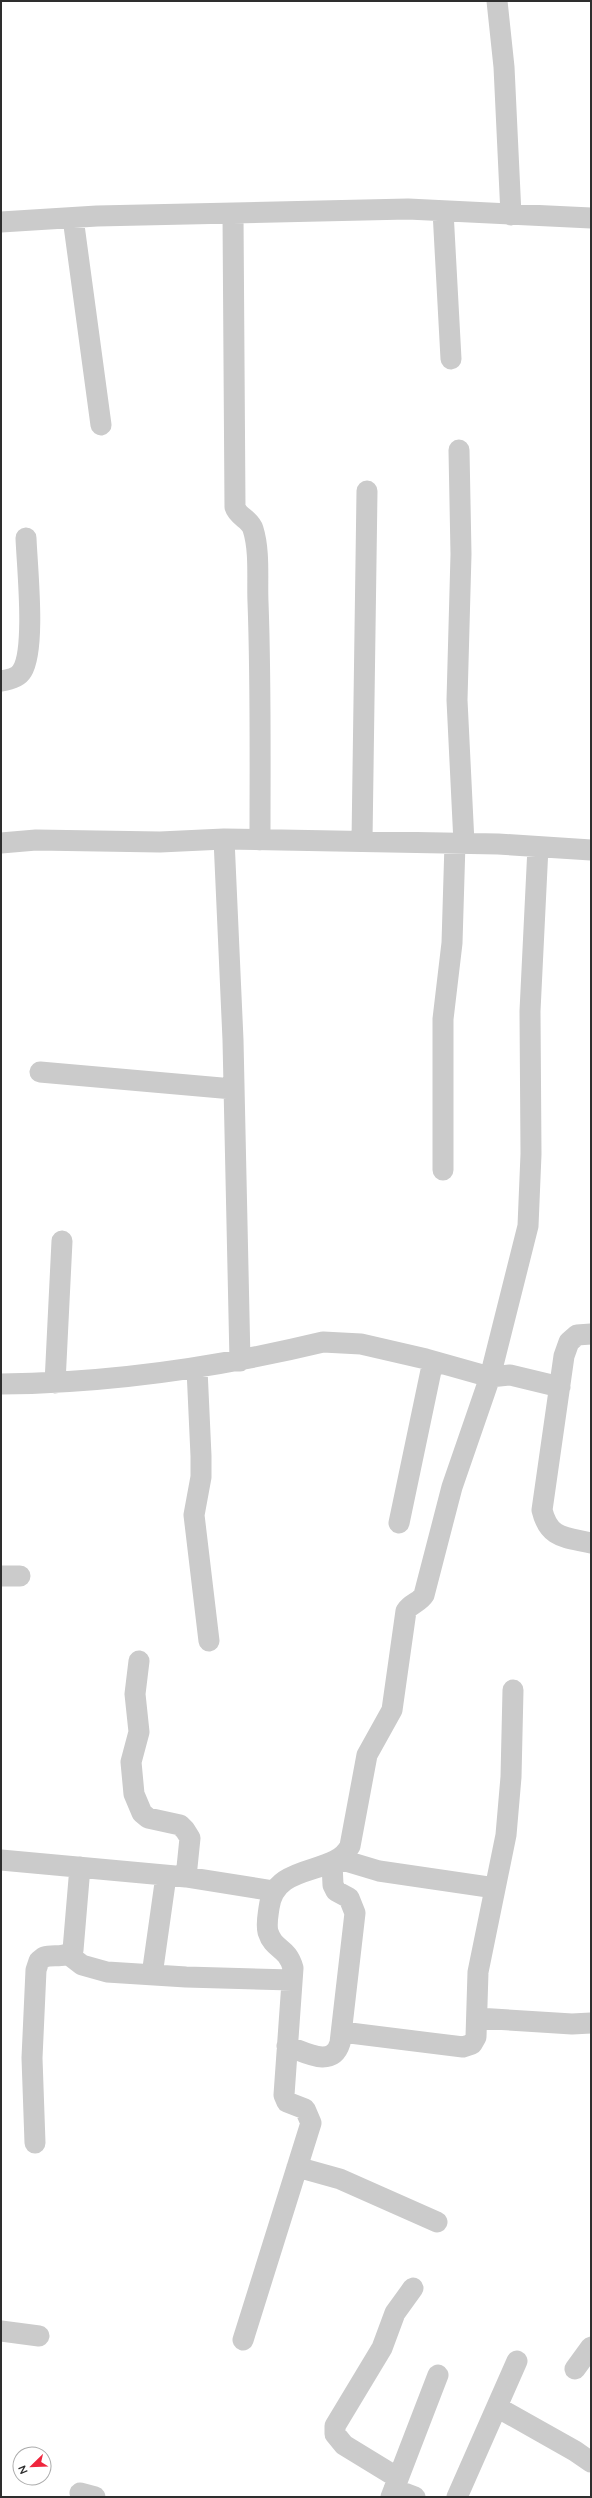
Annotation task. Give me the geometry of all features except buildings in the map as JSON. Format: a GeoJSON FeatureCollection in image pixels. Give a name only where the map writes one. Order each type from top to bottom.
{"type":"FeatureCollection","features":[{"type":"Feature","properties":{"kind":"street"},"geometry":{"type":"LineString","coordinates":[[497,1],[504,66],[511,214]]}},
{"type":"Feature","properties":{"kind":"street"},"geometry":{"type":"LineString","coordinates":[[1,222],[73,218],[408,209],[591,218]]}},
{"type":"Feature","properties":{"kind":"street"},"geometry":{"type":"LineString","coordinates":[[443,211],[451,359]]}},
{"type":"Feature","properties":{"kind":"street"},"geometry":{"type":"LineString","coordinates":[[233,214],[235,506],[238,514],[249,522],[253,529],[256,549],[259,629],[260,840]]}},
{"type":"Feature","properties":{"kind":"street"},"geometry":{"type":"LineString","coordinates":[[73,218],[101,425]]}},
{"type":"Feature","properties":{"kind":"street"},"geometry":{"type":"LineString","coordinates":[[443,1170],[443,1019],[452,943],[460,843],[457,700],[461,554],[459,450]]}},
{"type":"Feature","properties":{"kind":"street"},"geometry":{"type":"LineString","coordinates":[[362,841],[367,490]]}},
{"type":"Feature","properties":{"kind":"street"},"geometry":{"type":"LineString","coordinates":[[1,681],[17,676],[22,671],[27,659],[30,641],[26,538]]}},
{"type":"Feature","properties":{"kind":"street"},"geometry":{"type":"LineString","coordinates":[[224,839],[234,1089],[240,1361]]}},
{"type":"Feature","properties":{"kind":"street"},"geometry":{"type":"LineString","coordinates":[[1,843],[36,840],[160,842],[224,839],[460,843],[591,850]]}},
{"type":"Feature","properties":{"kind":"street"},"geometry":{"type":"LineString","coordinates":[[243,2340],[310,2123],[305,2109],[287,2102],[284,2095],[293,1968],[290,1958],[273,1942],[268,1932],[267,1922],[274,1890],[281,1884],[311,1868],[336,1861],[346,1854],[350,1846],[367,1755],[392,1710],[406,1610],[409,1605],[420,1600],[424,1595],[452,1487],[490,1377],[524,1247],[530,1204],[530,1011],[538,847]]}},
{"type":"Feature","properties":{"kind":"street"},"geometry":{"type":"LineString","coordinates":[[40,1072],[234,1089]]}},
{"type":"Feature","properties":{"kind":"street"},"geometry":{"type":"LineString","coordinates":[[55,1383],[62,1241]]}},
{"type":"Feature","properties":{"kind":"street"},"geometry":{"type":"LineString","coordinates":[[591,1334],[577,1335],[569,1342],[564,1356],[542,1510],[545,1523],[553,1533],[591,1543]]}},
{"type":"Feature","properties":{"kind":"street"},"geometry":{"type":"LineString","coordinates":[[1,1384],[55,1383],[140,1377],[197,1369],[323,1342],[337,1341],[361,1344],[433,1361],[490,1377],[510,1375],[560,1387]]}},
{"type":"Feature","properties":{"kind":"street"},"geometry":{"type":"LineString","coordinates":[[399,1522],[433,1361]]}},
{"type":"Feature","properties":{"kind":"street"},"geometry":{"type":"LineString","coordinates":[[197,1369],[201,1456],[194,1522],[209,1641]]}},
{"type":"Feature","properties":{"kind":"street"},"geometry":{"type":"LineString","coordinates":[[139,1661],[135,1694],[139,1732],[131,1762],[134,1794],[140,1809],[148,1818],[180,1825],[190,1838],[176,1877],[152,1975]]}},
{"type":"Feature","properties":{"kind":"street"},"geometry":{"type":"LineString","coordinates":[[342,2032],[463,2047],[472,2044],[476,2037],[478,2018],[478,1972],[509,1811],[513,1690]]}},
{"type":"Feature","properties":{"kind":"street"},"geometry":{"type":"LineString","coordinates":[[1,1860],[176,1877],[274,1890]]}},
{"type":"Feature","properties":{"kind":"street"},"geometry":{"type":"LineString","coordinates":[[336,1861],[379,1871],[495,1888]]}},
{"type":"Feature","properties":{"kind":"street"},"geometry":{"type":"LineString","coordinates":[[287,2046],[322,2058],[331,2057],[338,2052],[342,2032],[355,1913],[349,1898],[336,1891],[333,1885],[336,1861]]}},
{"type":"Feature","properties":{"kind":"street"},"geometry":{"type":"LineString","coordinates":[[69,1955],[75,1943],[80,1867]]}},
{"type":"Feature","properties":{"kind":"street"},"geometry":{"type":"LineString","coordinates":[[35,2143],[32,2058],[36,1970],[39,1961],[44,1957],[69,1955],[82,1965],[95,1970],[152,1975],[292,1980]]}},
{"type":"Feature","properties":{"kind":"street"},"geometry":{"type":"LineString","coordinates":[[478,2018],[572,2024],[591,2023]]}},
{"type":"Feature","properties":{"kind":"street"},"geometry":{"type":"LineString","coordinates":[[297,2167],[353,2184],[437,2222]]}},
{"type":"Feature","properties":{"kind":"street"},"geometry":{"type":"LineString","coordinates":[[413,2288],[395,2313],[382,2348],[335,2426],[335,2434],[344,2444],[394,2488],[415,2497]]}},
{"type":"Feature","properties":{"kind":"street"},"geometry":{"type":"LineString","coordinates":[[1,2331],[39,2336]]}},
{"type":"Feature","properties":{"kind":"street"},"geometry":{"type":"LineString","coordinates":[[575,2369],[591,2347]]}},
{"type":"Feature","properties":{"kind":"street"},"geometry":{"type":"LineString","coordinates":[[457,2497],[517,2360]]}},
{"type":"Feature","properties":{"kind":"street"},"geometry":{"type":"LineString","coordinates":[[394,2488],[438,2375]]}},
{"type":"Feature","properties":{"kind":"street"},"geometry":{"type":"LineString","coordinates":[[497,2407],[591,2462]]}}]}
